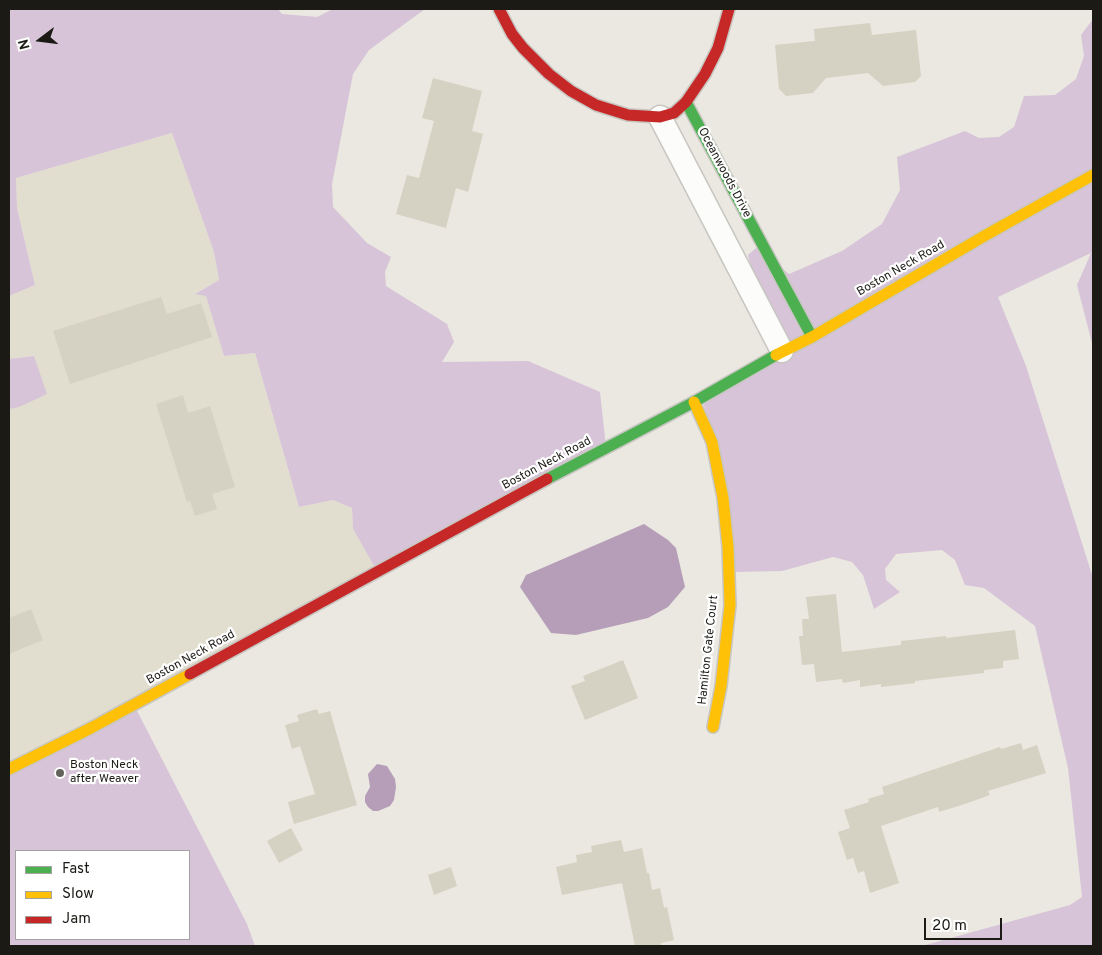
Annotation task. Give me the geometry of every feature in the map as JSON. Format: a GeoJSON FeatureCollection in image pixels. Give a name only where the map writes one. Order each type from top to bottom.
{"type":"FeatureCollection","features":[{"type":"Feature","properties":{"kind":"main road"},"geometry":{"type":"LineString","coordinates":[[499,9],[512,34],[523,48],[549,74],[571,91],[596,105],[628,115],[660,117],[674,113],[686,102],[705,74],[718,48],[729,9]]}},
{"type":"Feature","properties":{"kind":"main road","name":"Oceanwoods Drive"},"geometry":{"type":"LineString","coordinates":[[686,102],[812,337]]}},
{"type":"Feature","properties":{"kind":"main road","name":"Boston Neck Road"},"geometry":{"type":"LineString","coordinates":[[9,769],[91,728],[560,472],[694,402],[782,351],[812,337],[1093,175]]}},
{"type":"Feature","properties":{"kind":"main road","name":"Hamilton Gate Court"},"geometry":{"type":"LineString","coordinates":[[694,402],[712,442],[723,498],[728,547],[730,605],[721,686],[713,727]]}},
{"type":"Feature","properties":{"kind":"street"},"geometry":{"type":"LineString","coordinates":[[660,117],[782,351]]}},
{"type":"Feature","properties":{"kind":"street"},"geometry":{"type":"LineString","coordinates":[[735,260],[762,244]]}},
{"type":"Feature","properties":{"kind":"shaded area"},"geometry":{"type":"Polygon","coordinates":[[[9,9],[278,9],[282,14],[317,17],[333,9],[425,9],[369,50],[353,74],[332,184],[333,207],[367,243],[391,257],[385,272],[386,286],[447,324],[454,342],[442,362],[528,361],[600,392],[606,447],[377,571],[353,529],[352,508],[333,500],[299,507],[255,353],[224,356],[206,296],[195,294],[219,280],[214,252],[172,133],[16,178],[17,208],[35,285],[9,296],[9,9]]]}},
{"type":"Feature","properties":{"kind":"shaded area"},"geometry":{"type":"Polygon","coordinates":[[[1093,19],[1093,347],[1077,285],[1091,253],[998,297],[1026,366],[1093,578],[1093,946],[922,946],[1070,905],[1082,897],[1068,768],[1035,626],[984,588],[965,585],[955,560],[942,550],[896,554],[885,569],[886,580],[900,592],[874,609],[863,575],[852,562],[833,557],[782,571],[734,572],[703,400],[794,351],[751,268],[748,255],[756,248],[789,274],[842,251],[882,224],[900,190],[897,157],[965,131],[979,138],[999,137],[1014,127],[1024,96],[1055,95],[1076,79],[1084,56],[1081,35],[1093,19]]]}},
{"type":"Feature","properties":{"kind":"shaded area"},"geometry":{"type":"Polygon","coordinates":[[[172,133],[214,252],[219,280],[196,293],[206,296],[224,356],[255,353],[299,507],[333,500],[352,508],[353,529],[378,572],[9,771],[9,409],[19,406],[34,356],[9,359],[9,296],[35,285],[17,208],[16,178],[172,133]]]}},
{"type":"Feature","properties":{"kind":"shaded area"},"geometry":{"type":"Polygon","coordinates":[[[34,356],[47,394],[19,407],[9,409],[9,359],[34,356]]]}},
{"type":"Feature","properties":{"kind":"shaded area"},"geometry":{"type":"Polygon","coordinates":[[[644,524],[668,540],[676,548],[685,587],[668,607],[648,618],[576,635],[551,633],[520,587],[526,575],[644,524]]]}},
{"type":"Feature","properties":{"kind":"shaded area"},"geometry":{"type":"Polygon","coordinates":[[[134,705],[247,924],[255,946],[9,946],[9,771],[134,705]]]}},
{"type":"Feature","properties":{"kind":"shaded area"},"geometry":{"type":"Polygon","coordinates":[[[377,764],[387,766],[395,779],[396,787],[394,800],[390,806],[373,811],[365,802],[365,796],[370,787],[368,774],[377,764]]]}},
{"type":"Feature","properties":{"kind":"building"},"geometry":{"type":"Polygon","coordinates":[[[870,23],[872,35],[916,30],[921,76],[915,82],[883,86],[868,73],[826,78],[813,93],[786,96],[779,89],[775,45],[815,41],[814,29],[870,23]]]}},
{"type":"Feature","properties":{"kind":"building"},"geometry":{"type":"Polygon","coordinates":[[[433,78],[482,91],[472,131],[483,134],[468,192],[456,188],[446,228],[396,214],[407,175],[419,178],[434,121],[422,118],[433,78]]]}},
{"type":"Feature","properties":{"kind":"building"},"geometry":{"type":"Polygon","coordinates":[[[161,297],[167,314],[201,303],[212,337],[70,384],[53,331],[161,297]]]}},
{"type":"Feature","properties":{"kind":"building"},"geometry":{"type":"Polygon","coordinates":[[[183,395],[188,413],[210,406],[235,487],[212,494],[217,509],[195,516],[190,501],[187,502],[156,404],[183,395]]]}},
{"type":"Feature","properties":{"kind":"building"},"geometry":{"type":"Polygon","coordinates":[[[836,594],[842,652],[901,645],[901,641],[1015,630],[1019,659],[1003,661],[1003,668],[984,670],[984,673],[881,687],[881,684],[860,687],[860,680],[843,683],[842,679],[816,682],[814,664],[802,665],[799,636],[803,636],[802,619],[809,619],[806,597],[836,594]]]}},
{"type":"Feature","properties":{"kind":"building"},"geometry":{"type":"Polygon","coordinates":[[[31,609],[43,640],[9,654],[9,618],[31,609]]]}},
{"type":"Feature","properties":{"kind":"building"},"geometry":{"type":"Polygon","coordinates":[[[623,660],[638,698],[585,720],[571,686],[585,681],[583,676],[623,660]]]}},
{"type":"Feature","properties":{"kind":"building"},"geometry":{"type":"Polygon","coordinates":[[[317,709],[319,714],[330,711],[357,805],[294,824],[288,802],[315,794],[300,746],[292,749],[285,725],[299,721],[297,715],[317,709]]]}},
{"type":"Feature","properties":{"kind":"building"},"geometry":{"type":"Polygon","coordinates":[[[1021,743],[1023,750],[1037,745],[1046,773],[988,791],[990,795],[965,804],[939,812],[938,807],[881,826],[899,883],[870,893],[864,871],[858,873],[853,858],[847,860],[838,832],[850,828],[844,810],[869,802],[868,799],[884,794],[882,787],[1000,747],[1001,749],[1021,743]]]}},
{"type":"Feature","properties":{"kind":"building"},"geometry":{"type":"Polygon","coordinates":[[[291,828],[303,850],[279,863],[267,841],[291,828]]]}},
{"type":"Feature","properties":{"kind":"building"},"geometry":{"type":"Polygon","coordinates":[[[621,840],[624,852],[642,848],[652,890],[660,888],[664,908],[667,907],[674,940],[661,943],[661,946],[635,946],[622,883],[562,895],[556,867],[577,862],[576,855],[592,852],[591,846],[621,840]]]}},
{"type":"Feature","properties":{"kind":"building"},"geometry":{"type":"Polygon","coordinates":[[[451,867],[457,886],[434,895],[428,875],[451,867]]]}},
{"type":"Feature","properties":{"kind":"traffic: fast"},"geometry":{"type":"LineString","coordinates":[[686,102],[812,337]]}},
{"type":"Feature","properties":{"kind":"traffic: fast"},"geometry":{"type":"LineString","coordinates":[[547,479],[694,402],[776,355]]}},
{"type":"Feature","properties":{"kind":"traffic: slow"},"geometry":{"type":"LineString","coordinates":[[776,355],[812,337],[1093,175]]}},
{"type":"Feature","properties":{"kind":"traffic: slow"},"geometry":{"type":"LineString","coordinates":[[694,402],[712,442],[723,498],[728,547],[730,605],[721,686],[713,727]]}},
{"type":"Feature","properties":{"kind":"traffic: slow"},"geometry":{"type":"LineString","coordinates":[[9,769],[91,728],[190,674]]}},
{"type":"Feature","properties":{"kind":"traffic: jam"},"geometry":{"type":"LineString","coordinates":[[499,9],[512,34],[523,48],[549,74],[571,91],[596,105],[628,115],[660,117],[674,113],[686,102],[705,74],[718,48],[729,9]]}},
{"type":"Feature","properties":{"kind":"traffic: jam"},"geometry":{"type":"LineString","coordinates":[[190,674],[547,479]]}},
{"type":"Feature","properties":{"kind":"place","name":"Boston Neck after Weaver"},"geometry":{"type":"Point","coordinates":[60,773]}}]}
